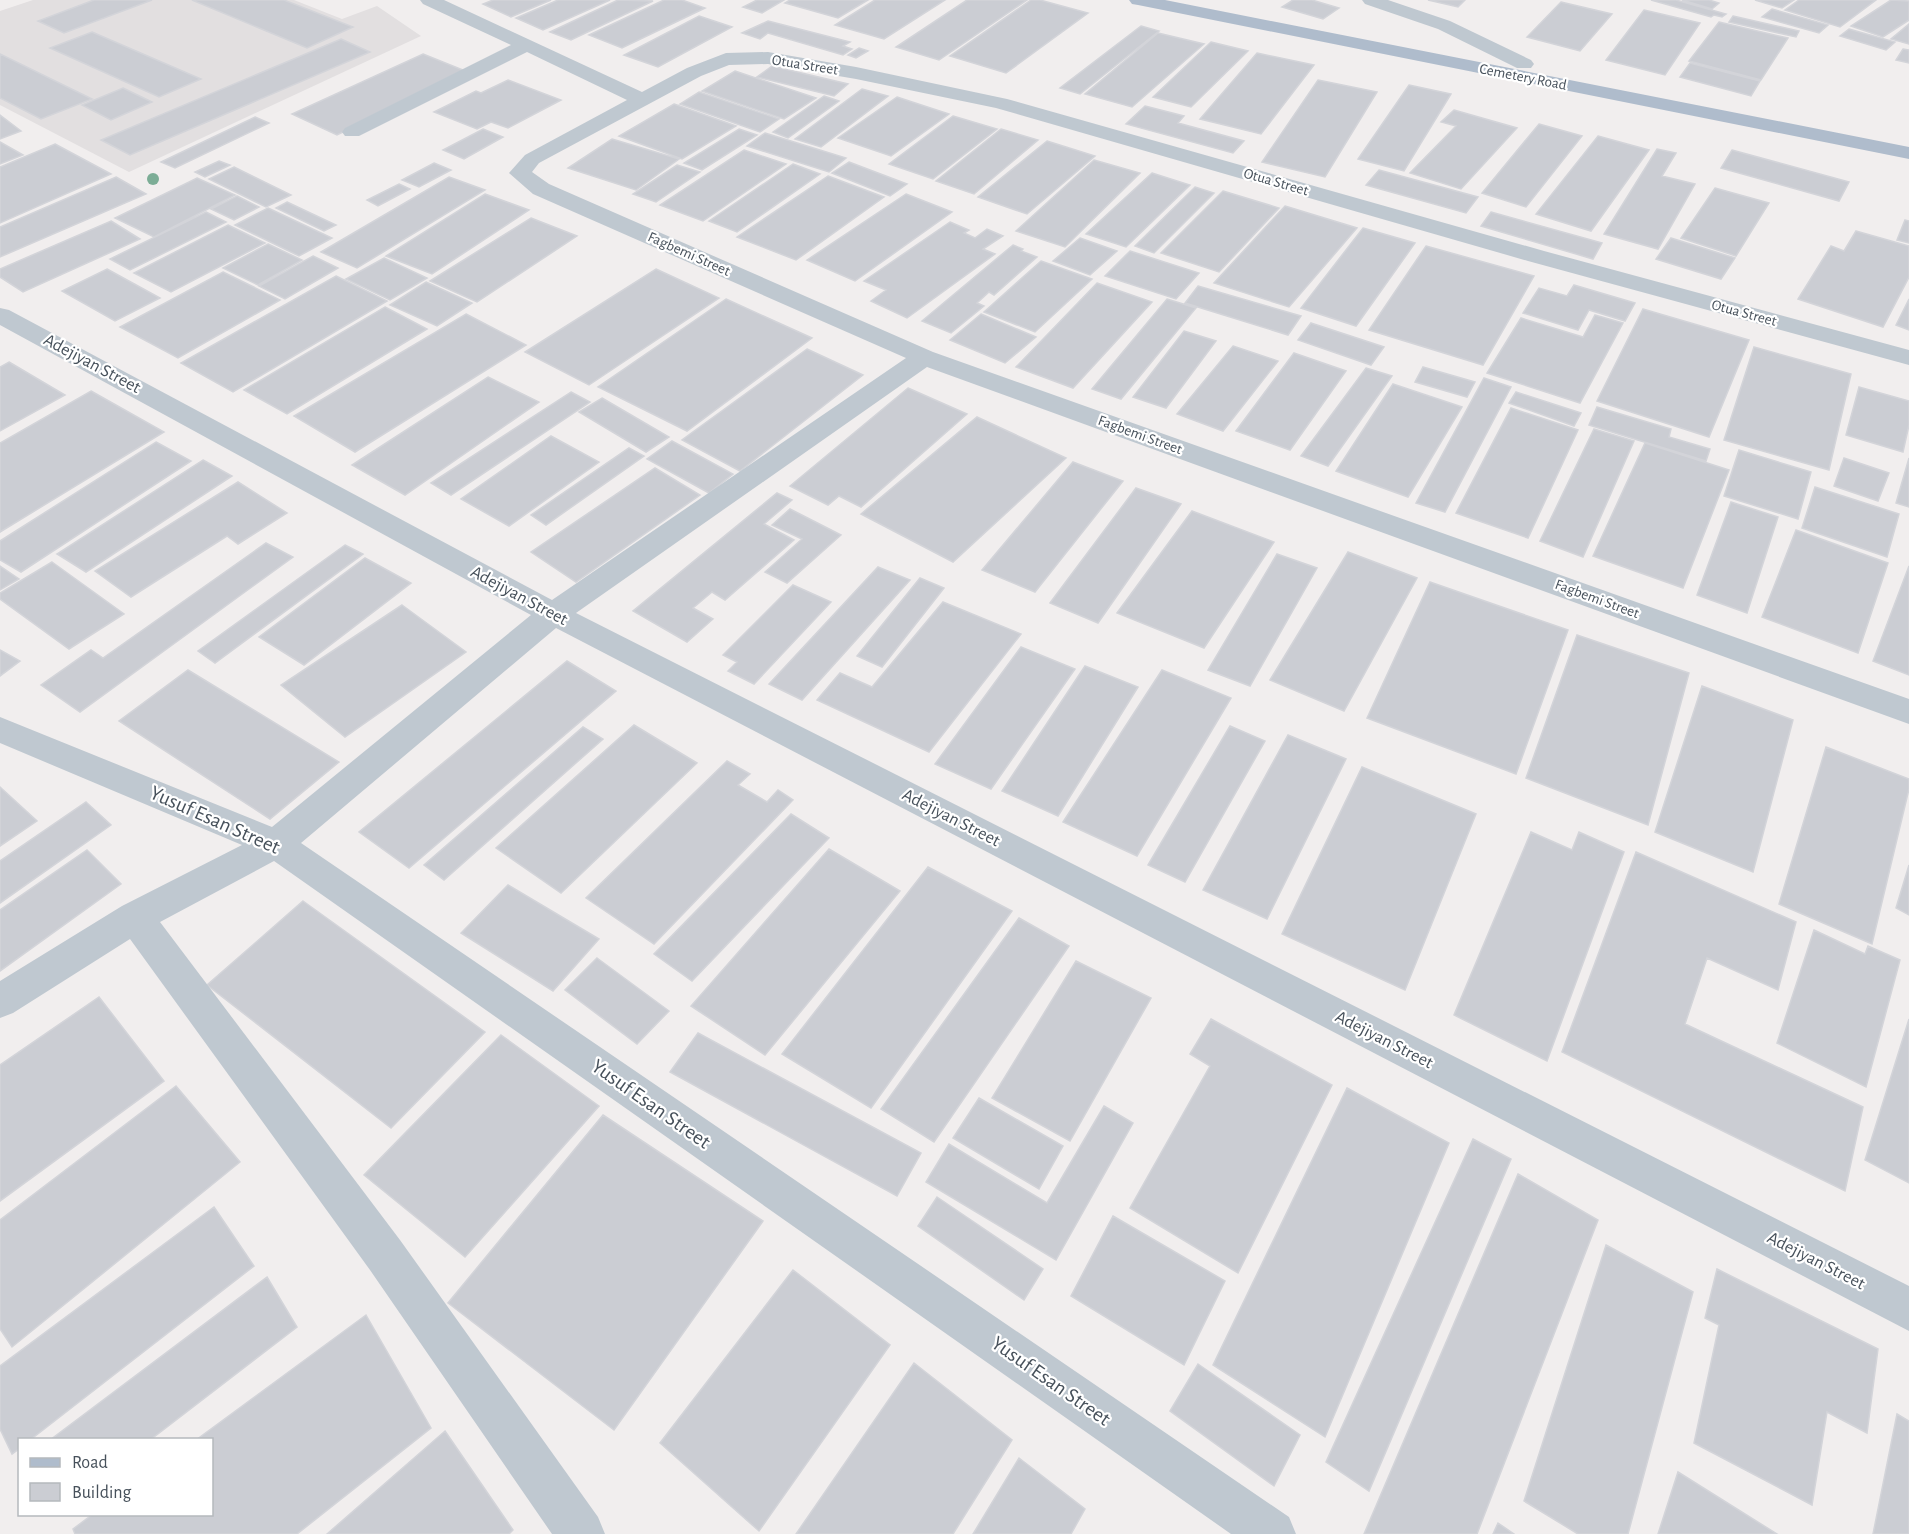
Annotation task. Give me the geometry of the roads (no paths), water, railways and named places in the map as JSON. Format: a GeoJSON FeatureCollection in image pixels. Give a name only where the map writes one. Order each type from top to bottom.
{"type":"FeatureCollection","features":[{"type":"Feature","properties":{"kind":"main road","name":"Cemetery Road"},"geometry":{"type":"LineString","coordinates":[[1138,0],[1770,118],[1909,139]]}},
{"type":"Feature","properties":{"kind":"main road","name":"Cemetery Road"},"geometry":{"type":"LineString","coordinates":[[1183,0],[1524,64],[1770,118],[1909,153]]}},
{"type":"Feature","properties":{"kind":"street"},"geometry":{"type":"LineString","coordinates":[[429,0],[644,100]]}},
{"type":"Feature","properties":{"kind":"street"},"geometry":{"type":"LineString","coordinates":[[1371,0],[1444,25],[1524,64]]}},
{"type":"Feature","properties":{"kind":"street"},"geometry":{"type":"LineString","coordinates":[[352,132],[527,45]]}},
{"type":"Feature","properties":{"kind":"street","name":"Otua Street"},"geometry":{"type":"LineString","coordinates":[[644,100],[694,72],[726,59],[768,58],[867,75],[1000,103],[1524,253],[1909,358]]}},
{"type":"Feature","properties":{"kind":"street","name":"Fagbemi Street"},"geometry":{"type":"LineString","coordinates":[[644,100],[532,159],[520,173],[541,189],[924,357],[1909,712]]}},
{"type":"Feature","properties":{"kind":"street","name":"Adejiyan Street"},"geometry":{"type":"LineString","coordinates":[[0,315],[553,614],[1909,1309]]}},
{"type":"Feature","properties":{"kind":"street"},"geometry":{"type":"LineString","coordinates":[[0,1001],[135,917],[276,844],[553,614],[924,357]]}},
{"type":"Feature","properties":{"kind":"street","name":"Yusuf Esan Street"},"geometry":{"type":"LineString","coordinates":[[0,729],[276,844],[1272,1534]]}},
{"type":"Feature","properties":{"kind":"street"},"geometry":{"type":"LineString","coordinates":[[135,917],[385,1255],[581,1534]]}}]}
